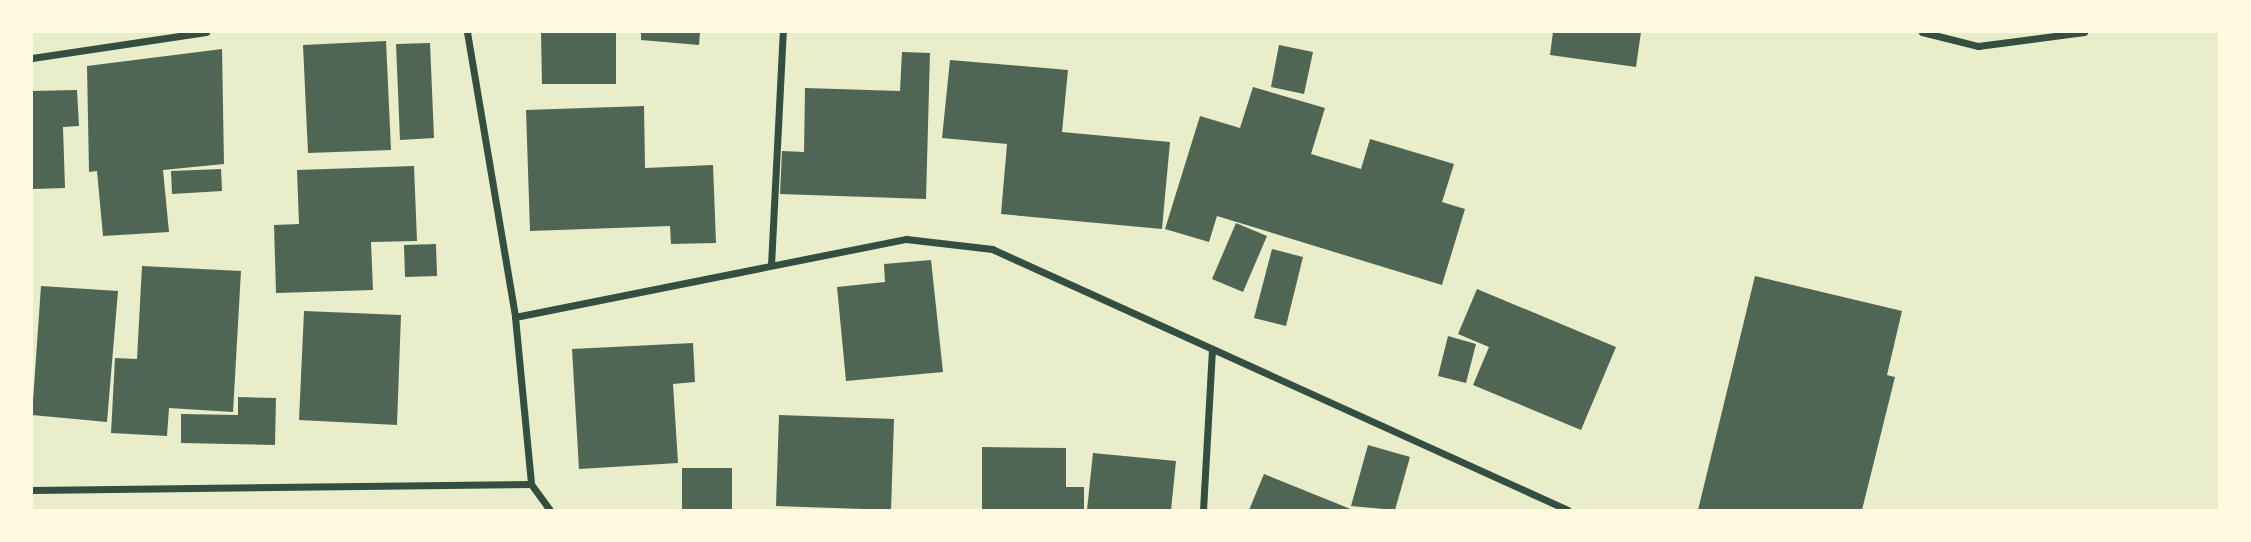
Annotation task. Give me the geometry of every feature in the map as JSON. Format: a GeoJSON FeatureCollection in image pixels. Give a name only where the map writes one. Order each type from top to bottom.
{"type":"FeatureCollection","features":[{"type":"Feature","properties":{"kind":"street"},"geometry":{"type":"LineString","coordinates":[[32,58],[206,32]]}},
{"type":"Feature","properties":{"kind":"street"},"geometry":{"type":"LineString","coordinates":[[467,32],[515,317],[531,484],[550,510]]}},
{"type":"Feature","properties":{"kind":"street"},"geometry":{"type":"LineString","coordinates":[[771,265],[783,32]]}},
{"type":"Feature","properties":{"kind":"street"},"geometry":{"type":"LineString","coordinates":[[1922,32],[1978,46],[2084,32]]}},
{"type":"Feature","properties":{"kind":"street"},"geometry":{"type":"LineString","coordinates":[[515,317],[906,239],[992,249],[1569,510]]}},
{"type":"Feature","properties":{"kind":"street"},"geometry":{"type":"LineString","coordinates":[[1203,510],[1212,349]]}},
{"type":"Feature","properties":{"kind":"street"},"geometry":{"type":"LineString","coordinates":[[32,490],[531,484]]}},
{"type":"Feature","properties":{"kind":"building"},"geometry":{"type":"Polygon","coordinates":[[[541,32],[616,32],[616,84],[542,84],[541,32]]]}},
{"type":"Feature","properties":{"kind":"building"},"geometry":{"type":"Polygon","coordinates":[[[641,32],[700,32],[699,45],[641,40],[641,32]]]}},
{"type":"Feature","properties":{"kind":"building"},"geometry":{"type":"Polygon","coordinates":[[[1553,32],[1641,32],[1636,67],[1550,55],[1553,32]]]}},
{"type":"Feature","properties":{"kind":"building"},"geometry":{"type":"Polygon","coordinates":[[[386,41],[391,150],[308,153],[303,45],[386,41]]]}},
{"type":"Feature","properties":{"kind":"building"},"geometry":{"type":"Polygon","coordinates":[[[430,43],[434,138],[400,140],[396,44],[430,43]]]}},
{"type":"Feature","properties":{"kind":"building"},"geometry":{"type":"Polygon","coordinates":[[[1279,45],[1313,52],[1304,94],[1271,87],[1279,45]]]}},
{"type":"Feature","properties":{"kind":"building"},"geometry":{"type":"Polygon","coordinates":[[[222,49],[224,164],[163,170],[169,232],[103,236],[97,171],[89,172],[87,66],[222,49]]]}},
{"type":"Feature","properties":{"kind":"building"},"geometry":{"type":"Polygon","coordinates":[[[902,52],[930,53],[926,199],[780,194],[782,151],[804,152],[805,88],[900,91],[902,52]]]}},
{"type":"Feature","properties":{"kind":"building"},"geometry":{"type":"Polygon","coordinates":[[[950,60],[1068,70],[1062,132],[1170,142],[1162,229],[1001,214],[1007,144],[942,138],[950,60]]]}},
{"type":"Feature","properties":{"kind":"building"},"geometry":{"type":"Polygon","coordinates":[[[1253,87],[1325,108],[1311,154],[1361,169],[1370,139],[1454,164],[1442,202],[1465,209],[1442,285],[1217,216],[1209,242],[1165,229],[1200,116],[1240,128],[1253,87]]]}},
{"type":"Feature","properties":{"kind":"building"},"geometry":{"type":"Polygon","coordinates":[[[77,90],[79,126],[63,127],[65,188],[32,189],[32,91],[77,90]]]}},
{"type":"Feature","properties":{"kind":"building"},"geometry":{"type":"Polygon","coordinates":[[[644,106],[645,168],[713,165],[716,243],[671,244],[670,226],[530,231],[526,110],[644,106]]]}},
{"type":"Feature","properties":{"kind":"building"},"geometry":{"type":"Polygon","coordinates":[[[414,166],[417,241],[371,242],[373,290],[276,293],[274,225],[299,224],[297,170],[414,166]]]}},
{"type":"Feature","properties":{"kind":"building"},"geometry":{"type":"Polygon","coordinates":[[[221,169],[222,191],[172,194],[171,171],[221,169]]]}},
{"type":"Feature","properties":{"kind":"building"},"geometry":{"type":"Polygon","coordinates":[[[1236,223],[1267,236],[1243,292],[1212,279],[1236,223]]]}},
{"type":"Feature","properties":{"kind":"building"},"geometry":{"type":"Polygon","coordinates":[[[436,244],[437,276],[405,277],[404,245],[436,244]]]}},
{"type":"Feature","properties":{"kind":"building"},"geometry":{"type":"Polygon","coordinates":[[[1272,249],[1303,257],[1286,326],[1254,318],[1272,249]]]}},
{"type":"Feature","properties":{"kind":"building"},"geometry":{"type":"Polygon","coordinates":[[[931,260],[943,372],[846,381],[837,287],[885,282],[884,264],[931,260]]]}},
{"type":"Feature","properties":{"kind":"building"},"geometry":{"type":"Polygon","coordinates":[[[142,266],[241,271],[233,412],[169,408],[167,436],[111,433],[115,358],[137,359],[142,266]]]}},
{"type":"Feature","properties":{"kind":"building"},"geometry":{"type":"Polygon","coordinates":[[[1755,276],[1902,311],[1887,375],[1895,377],[1862,510],[1698,510],[1755,276]]]}},
{"type":"Feature","properties":{"kind":"building"},"geometry":{"type":"Polygon","coordinates":[[[41,286],[118,291],[107,422],[32,415],[41,286]]]}},
{"type":"Feature","properties":{"kind":"building"},"geometry":{"type":"Polygon","coordinates":[[[1477,289],[1616,347],[1581,430],[1473,385],[1489,347],[1458,334],[1477,289]]]}},
{"type":"Feature","properties":{"kind":"building"},"geometry":{"type":"Polygon","coordinates":[[[304,311],[401,315],[397,425],[299,420],[304,311]]]}},
{"type":"Feature","properties":{"kind":"building"},"geometry":{"type":"Polygon","coordinates":[[[1448,336],[1476,344],[1466,383],[1438,376],[1448,336]]]}},
{"type":"Feature","properties":{"kind":"building"},"geometry":{"type":"Polygon","coordinates":[[[693,343],[695,382],[673,384],[678,463],[579,469],[572,349],[693,343]]]}},
{"type":"Feature","properties":{"kind":"building"},"geometry":{"type":"Polygon","coordinates":[[[238,397],[276,398],[275,445],[181,443],[181,414],[238,415],[238,397]]]}},
{"type":"Feature","properties":{"kind":"building"},"geometry":{"type":"Polygon","coordinates":[[[779,415],[894,419],[891,510],[776,506],[779,415]]]}},
{"type":"Feature","properties":{"kind":"building"},"geometry":{"type":"Polygon","coordinates":[[[1368,445],[1410,457],[1395,510],[1351,506],[1368,445]]]}},
{"type":"Feature","properties":{"kind":"building"},"geometry":{"type":"Polygon","coordinates":[[[982,447],[1066,448],[1066,487],[1084,487],[1084,510],[982,510],[982,447]]]}},
{"type":"Feature","properties":{"kind":"building"},"geometry":{"type":"Polygon","coordinates":[[[1093,453],[1176,461],[1171,510],[1087,510],[1093,453]]]}},
{"type":"Feature","properties":{"kind":"building"},"geometry":{"type":"Polygon","coordinates":[[[682,468],[732,468],[732,510],[682,510],[682,468]]]}},
{"type":"Feature","properties":{"kind":"building"},"geometry":{"type":"Polygon","coordinates":[[[1264,474],[1353,510],[1249,510],[1264,474]]]}}]}
